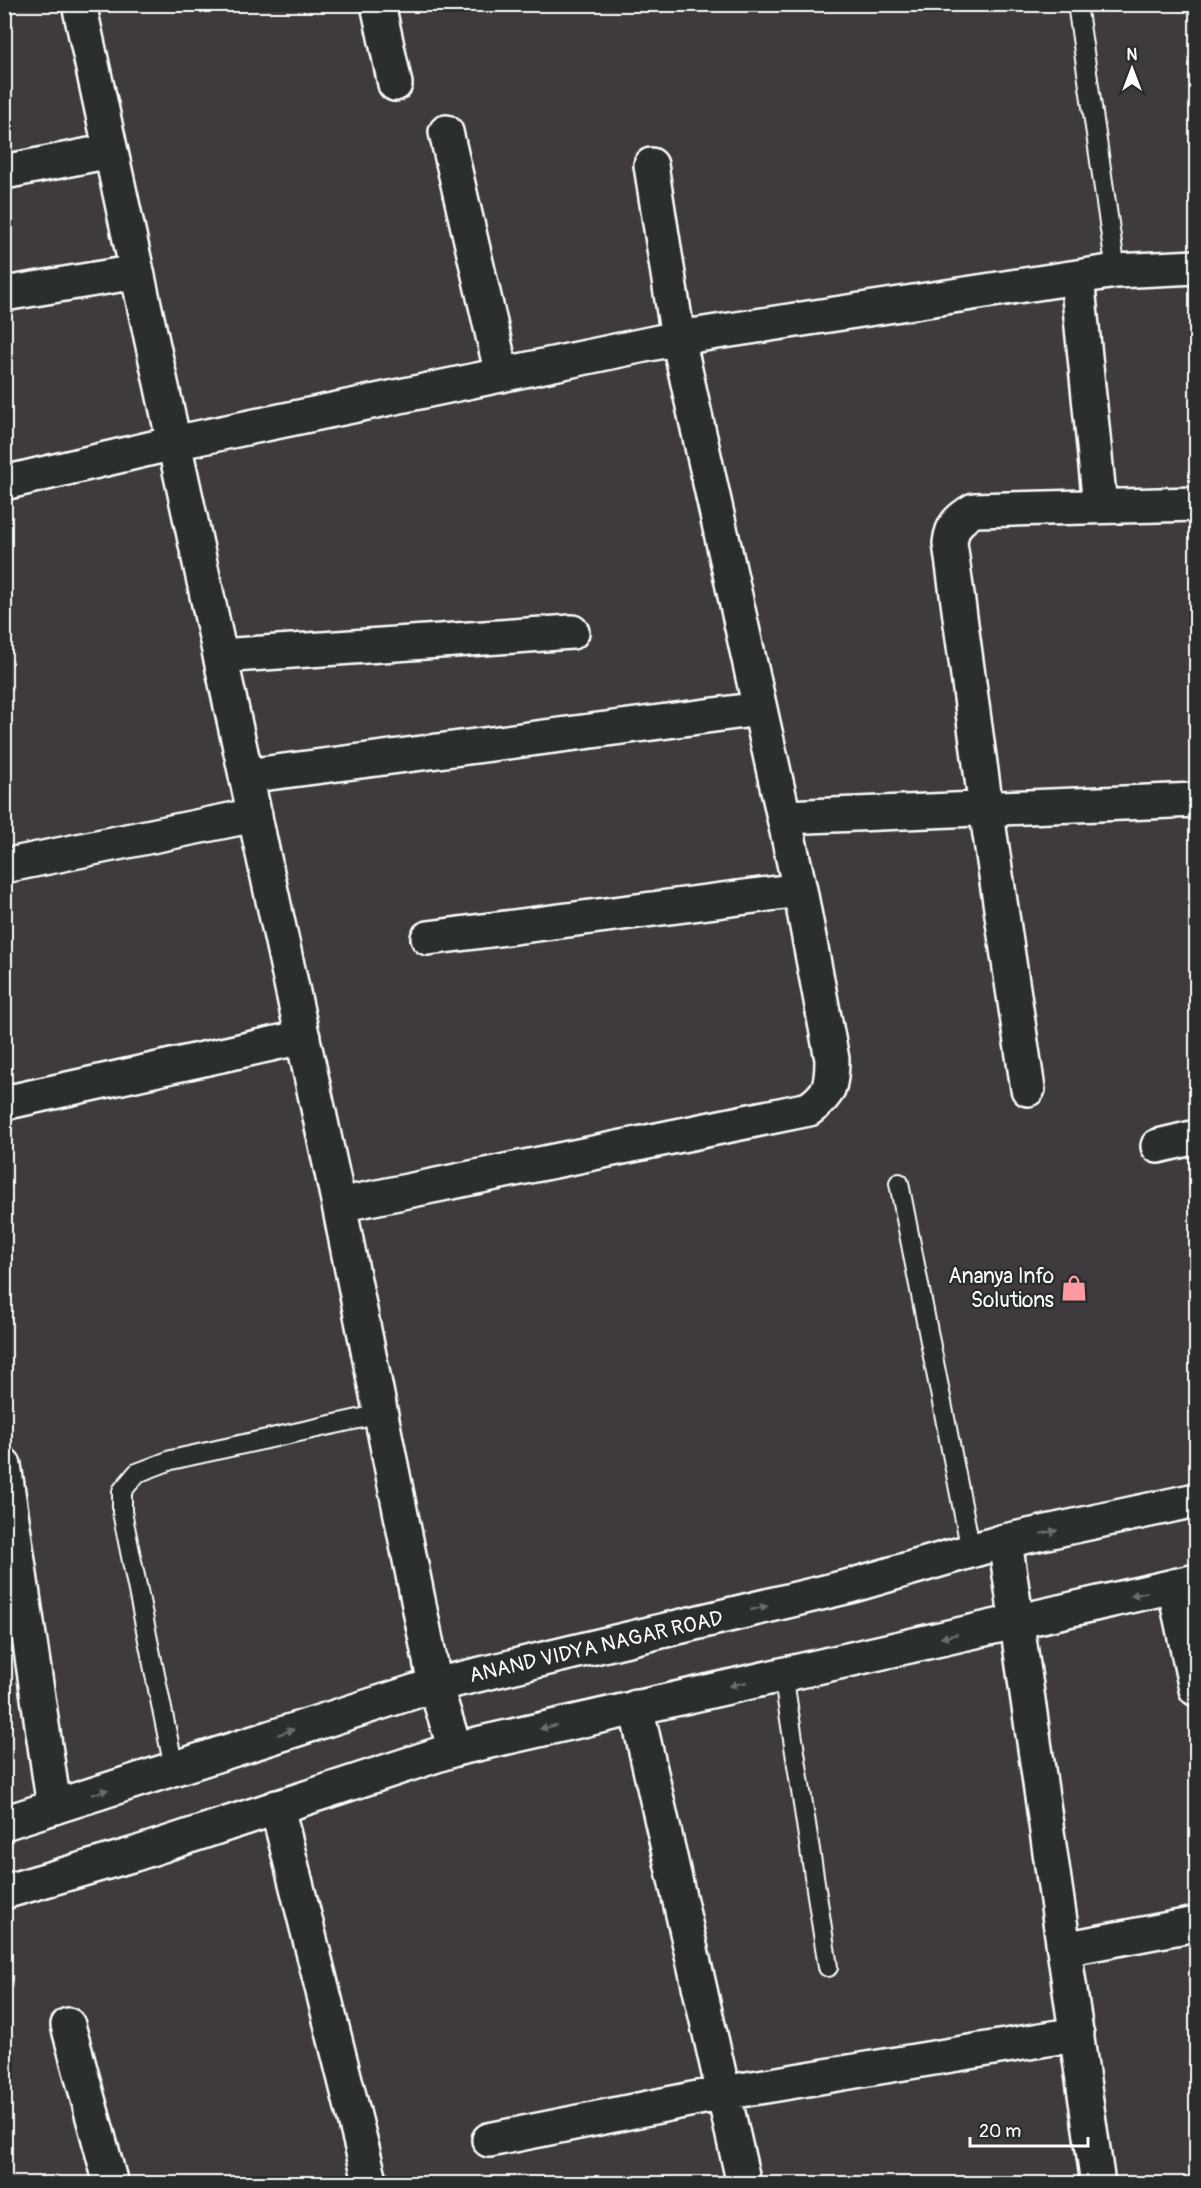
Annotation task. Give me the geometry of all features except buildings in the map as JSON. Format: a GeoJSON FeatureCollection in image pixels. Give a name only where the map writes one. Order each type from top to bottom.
{"type":"FeatureCollection","features":[{"type":"Feature","properties":{"kind":"street"},"geometry":{"type":"LineString","coordinates":[[78,4],[339,1205],[435,1685],[454,1749]]}},
{"type":"Feature","properties":{"kind":"street"},"geometry":{"type":"LineString","coordinates":[[378,4],[395,84]]}},
{"type":"Feature","properties":{"kind":"street"},"geometry":{"type":"LineString","coordinates":[[446,132],[502,375]]}},
{"type":"Feature","properties":{"kind":"street"},"geometry":{"type":"LineString","coordinates":[[4,172],[110,151]]}},
{"type":"Feature","properties":{"kind":"street"},"geometry":{"type":"LineString","coordinates":[[339,1205],[809,1109],[823,1098],[832,1081],[832,1059],[800,890],[678,338],[651,165]]}},
{"type":"Feature","properties":{"kind":"street"},"geometry":{"type":"LineString","coordinates":[[4,483],[174,443],[678,338],[1116,271],[1197,267]]}},
{"type":"Feature","properties":{"kind":"street"},"geometry":{"type":"LineString","coordinates":[[4,294],[137,272]]}},
{"type":"Feature","properties":{"kind":"street"},"geometry":{"type":"LineString","coordinates":[[1077,277],[1100,506]]}},
{"type":"Feature","properties":{"kind":"street"},"geometry":{"type":"LineString","coordinates":[[1028,1089],[986,808],[950,543],[951,529],[959,519],[974,510],[1197,504]]}},
{"type":"Feature","properties":{"kind":"street"},"geometry":{"type":"LineString","coordinates":[[220,656],[572,632]]}},
{"type":"Feature","properties":{"kind":"street"},"geometry":{"type":"LineString","coordinates":[[246,776],[760,709]]}},
{"type":"Feature","properties":{"kind":"street"},"geometry":{"type":"LineString","coordinates":[[784,816],[1197,800]]}},
{"type":"Feature","properties":{"kind":"street"},"geometry":{"type":"LineString","coordinates":[[4,866],[255,814]]}},
{"type":"Feature","properties":{"kind":"street"},"geometry":{"type":"LineString","coordinates":[[428,938],[800,890]]}},
{"type":"Feature","properties":{"kind":"street"},"geometry":{"type":"LineString","coordinates":[[4,1104],[303,1037]]}},
{"type":"Feature","properties":{"kind":"street"},"geometry":{"type":"LineString","coordinates":[[1158,1146],[1197,1137]]}},
{"type":"Feature","properties":{"kind":"street"},"geometry":{"type":"LineString","coordinates":[[4,1465],[10,1549],[54,1807]]}},
{"type":"Feature","properties":{"kind":"street","name":"ANAND VIDYA NAGAR ROAD"},"geometry":{"type":"LineString","coordinates":[[4,1823],[435,1685],[850,1586],[1005,1541],[1197,1500]]}},
{"type":"Feature","properties":{"kind":"street"},"geometry":{"type":"LineString","coordinates":[[1005,1541],[1098,2184]]}},
{"type":"Feature","properties":{"kind":"street"},"geometry":{"type":"LineString","coordinates":[[4,1892],[135,1854],[454,1749],[1186,1584],[1197,1689]]}},
{"type":"Feature","properties":{"kind":"street"},"geometry":{"type":"LineString","coordinates":[[636,1707],[744,2184]]}},
{"type":"Feature","properties":{"kind":"street"},"geometry":{"type":"LineString","coordinates":[[277,1807],[371,2184]]}},
{"type":"Feature","properties":{"kind":"street"},"geometry":{"type":"LineString","coordinates":[[1064,1949],[1197,1924]]}},
{"type":"Feature","properties":{"kind":"street"},"geometry":{"type":"LineString","coordinates":[[68,2025],[111,2184]]}},
{"type":"Feature","properties":{"kind":"street"},"geometry":{"type":"LineString","coordinates":[[489,2140],[723,2093],[1077,2034]]}},
{"type":"Feature","properties":{"kind":"lane"},"geometry":{"type":"LineString","coordinates":[[1077,4],[1116,271]]}},
{"type":"Feature","properties":{"kind":"lane"},"geometry":{"type":"LineString","coordinates":[[899,1183],[971,1551]]}},
{"type":"Feature","properties":{"kind":"lane"},"geometry":{"type":"LineString","coordinates":[[174,1768],[122,1512],[122,1491],[137,1473],[171,1460],[381,1414]]}},
{"type":"Feature","properties":{"kind":"lane"},"geometry":{"type":"LineString","coordinates":[[783,1674],[828,1967]]}},
{"type":"Feature","properties":{"kind":"place","name":"Ananya Info Solutions"},"geometry":{"type":"Point","coordinates":[1074,1288]}}]}
